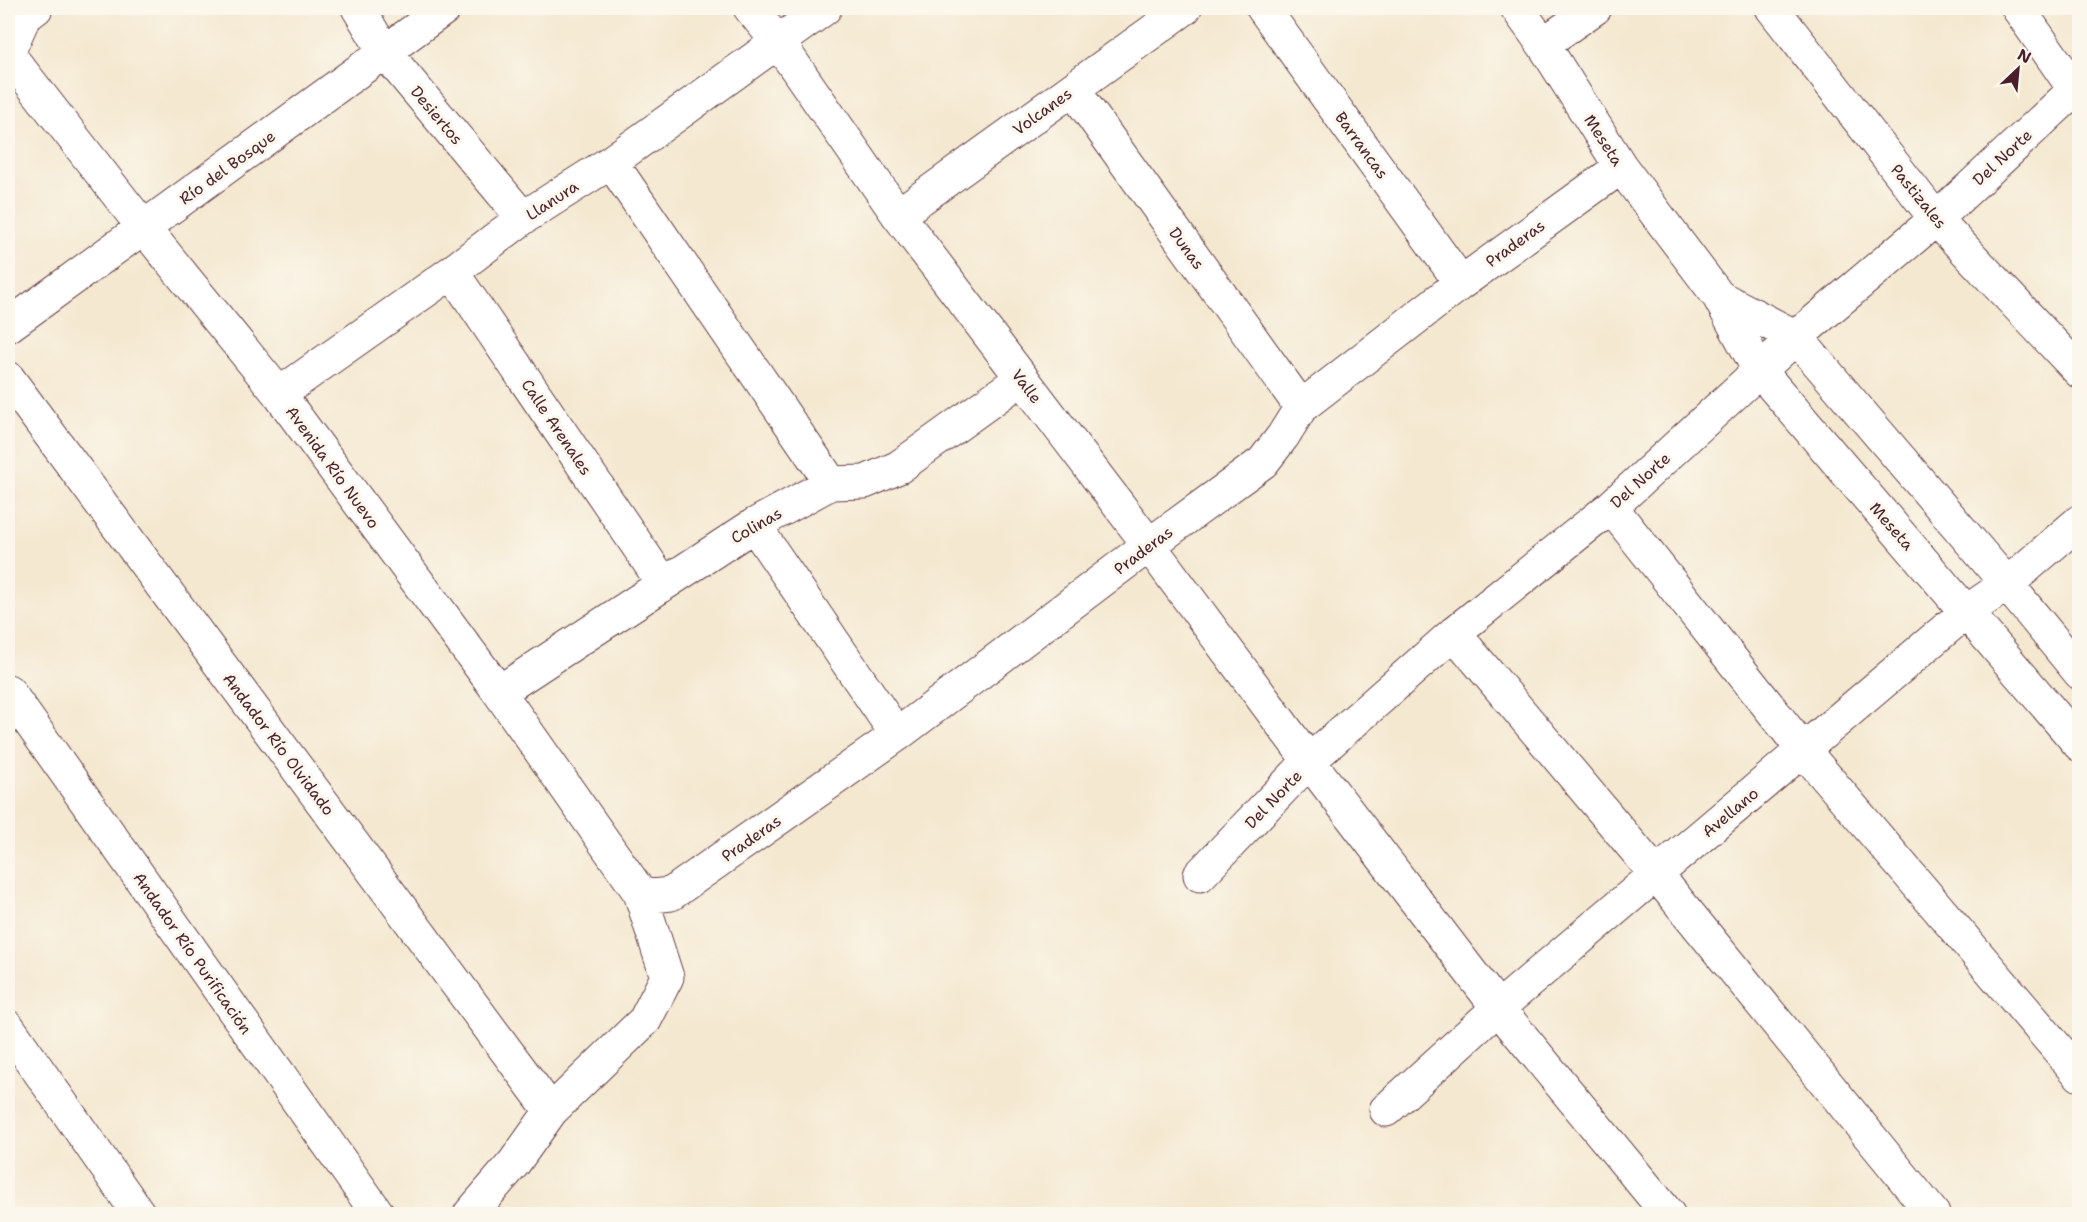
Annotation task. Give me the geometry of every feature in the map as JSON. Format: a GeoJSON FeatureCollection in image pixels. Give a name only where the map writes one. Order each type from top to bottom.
{"type":"FeatureCollection","features":[{"type":"Feature","properties":{"kind":"street"},"geometry":{"type":"LineString","coordinates":[[8,53],[24,17],[36,8]]}},
{"type":"Feature","properties":{"kind":"street","name":"Desiertos"},"geometry":{"type":"LineString","coordinates":[[358,8],[384,51],[523,218]]}},
{"type":"Feature","properties":{"kind":"street","name":"Río del Bosque"},"geometry":{"type":"LineString","coordinates":[[8,326],[445,8]]}},
{"type":"Feature","properties":{"kind":"street","name":"Valle"},"geometry":{"type":"LineString","coordinates":[[750,8],[777,42],[898,215],[1149,545],[1309,761],[1498,1008],[1668,1215]]}},
{"type":"Feature","properties":{"kind":"street","name":"Llanura"},"geometry":{"type":"LineString","coordinates":[[279,394],[452,272],[523,218],[611,162],[825,8]]}},
{"type":"Feature","properties":{"kind":"street","name":"Volcanes"},"geometry":{"type":"LineString","coordinates":[[898,215],[1185,8]]}},
{"type":"Feature","properties":{"kind":"street","name":"Barrancas"},"geometry":{"type":"LineString","coordinates":[[1263,8],[1461,283]]}},
{"type":"Feature","properties":{"kind":"street","name":"Meseta"},"geometry":{"type":"LineString","coordinates":[[1517,8],[1543,44],[1620,167],[1719,297],[1759,370],[2079,745]]}},
{"type":"Feature","properties":{"kind":"street"},"geometry":{"type":"LineString","coordinates":[[1543,44],[1595,8]]}},
{"type":"Feature","properties":{"kind":"street","name":"Pastizales"},"geometry":{"type":"LineString","coordinates":[[1772,8],[1936,219],[2079,372]]}},
{"type":"Feature","properties":{"kind":"street"},"geometry":{"type":"LineString","coordinates":[[2018,8],[2077,88]]}},
{"type":"Feature","properties":{"kind":"street","name":"Avenida Río Nuevo"},"geometry":{"type":"LineString","coordinates":[[8,53],[144,228],[279,394],[499,692],[640,893],[668,977],[645,1020],[551,1111],[514,1162],[470,1215]]}},
{"type":"Feature","properties":{"kind":"street","name":"Del Norte"},"geometry":{"type":"LineString","coordinates":[[1200,874],[1309,761],[1454,633],[1611,507],[1796,337],[1936,219],[2077,88]]}},
{"type":"Feature","properties":{"kind":"street","name":"Dunas"},"geometry":{"type":"LineString","coordinates":[[1073,89],[1301,407]]}},
{"type":"Feature","properties":{"kind":"street"},"geometry":{"type":"LineString","coordinates":[[611,162],[831,483]]}},
{"type":"Feature","properties":{"kind":"street","name":"Praderas"},"geometry":{"type":"LineString","coordinates":[[640,893],[652,896],[671,894],[897,735],[1263,462],[1301,407],[1461,283],[1620,167]]}},
{"type":"Feature","properties":{"kind":"street","name":"Calle Arenales"},"geometry":{"type":"LineString","coordinates":[[452,272],[663,583]]}},
{"type":"Feature","properties":{"kind":"street","name":"Meseta"},"geometry":{"type":"LineString","coordinates":[[1719,297],[1796,337],[2007,584],[2079,673]]}},
{"type":"Feature","properties":{"kind":"street","name":"Andador Río Olvidado"},"geometry":{"type":"LineString","coordinates":[[8,378],[551,1111]]}},
{"type":"Feature","properties":{"kind":"street","name":"Colinas"},"geometry":{"type":"LineString","coordinates":[[499,692],[754,525],[831,483],[865,482],[899,467],[1021,379]]}},
{"type":"Feature","properties":{"kind":"street"},"geometry":{"type":"LineString","coordinates":[[1611,507],[1804,751],[2079,1074]]}},
{"type":"Feature","properties":{"kind":"street","name":"Avellano"},"geometry":{"type":"LineString","coordinates":[[1386,1110],[1498,1008],[1966,612],[2007,584],[2079,520]]}},
{"type":"Feature","properties":{"kind":"street"},"geometry":{"type":"LineString","coordinates":[[754,525],[897,735]]}},
{"type":"Feature","properties":{"kind":"street"},"geometry":{"type":"LineString","coordinates":[[1454,633],[1656,874],[1933,1215]]}},
{"type":"Feature","properties":{"kind":"street","name":"Andador Río Purificación"},"geometry":{"type":"LineString","coordinates":[[8,692],[378,1215]]}},
{"type":"Feature","properties":{"kind":"street"},"geometry":{"type":"LineString","coordinates":[[8,1027],[139,1215]]}}]}
